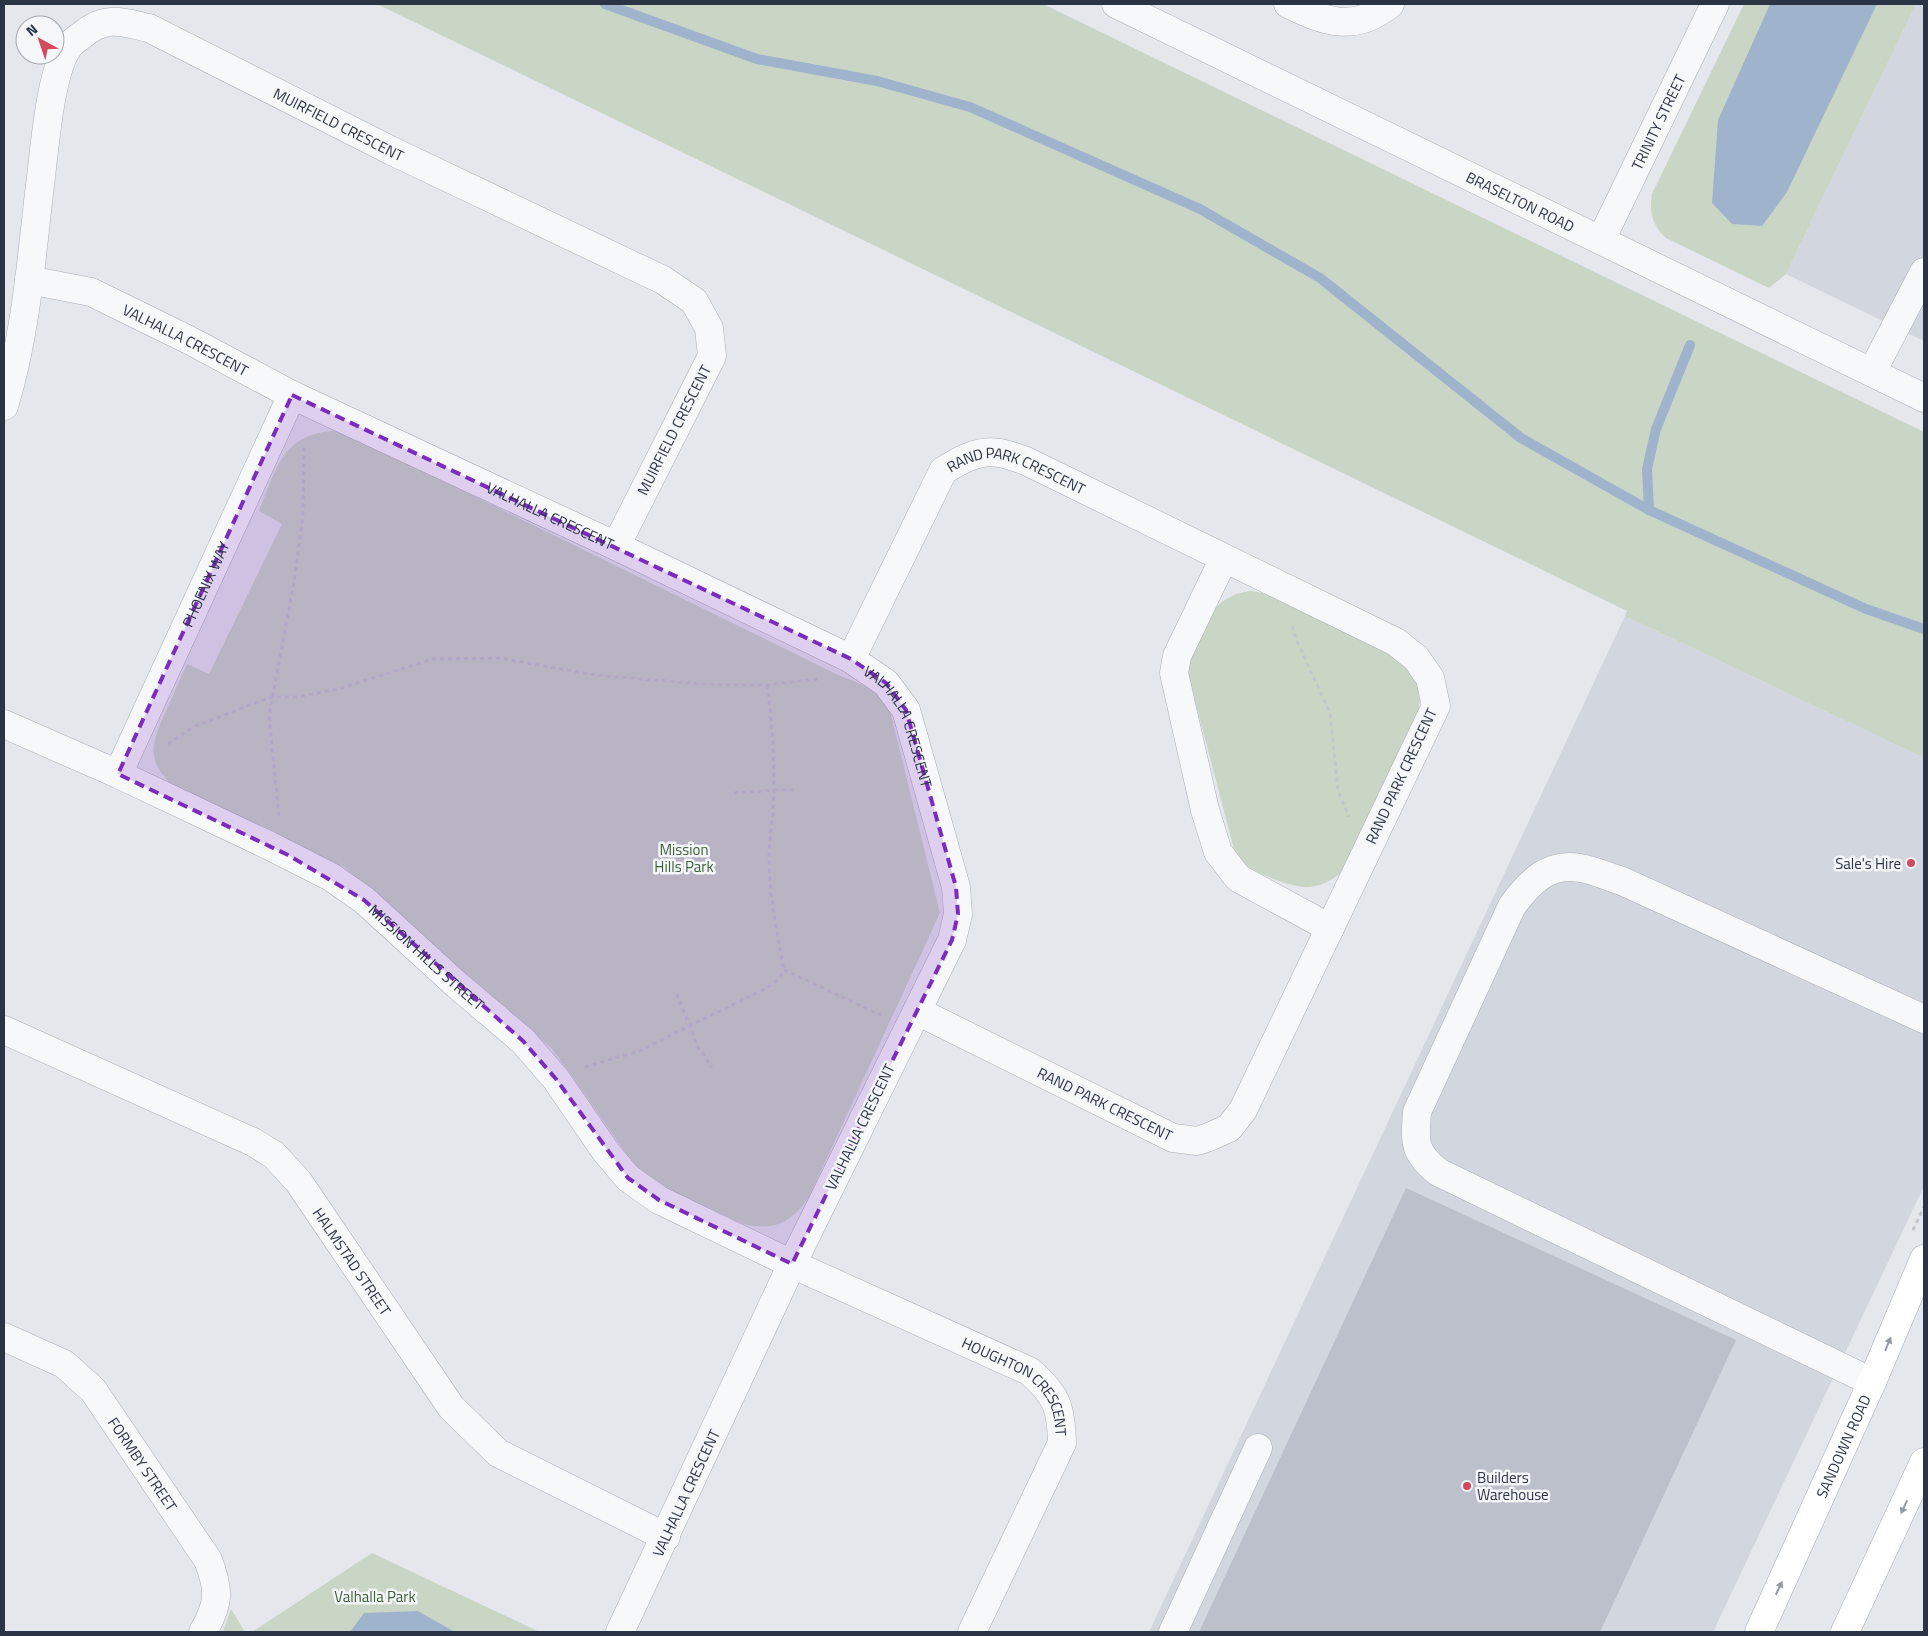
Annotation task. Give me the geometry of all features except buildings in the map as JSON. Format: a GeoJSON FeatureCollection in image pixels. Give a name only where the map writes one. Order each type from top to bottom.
{"type":"FeatureCollection","features":[{"type":"Feature","properties":{"kind":"main road","name":"SANDOWN ROAD"},"geometry":{"type":"LineString","coordinates":[[1759,1632],[1872,1382],[1924,1259]]}},
{"type":"Feature","properties":{"kind":"main road"},"geometry":{"type":"LineString","coordinates":[[1845,1632],[1924,1462]]}},
{"type":"Feature","properties":{"kind":"street","name":"BRASELTON ROAD"},"geometry":{"type":"LineString","coordinates":[[1116,4],[1924,398]]}},
{"type":"Feature","properties":{"kind":"street"},"geometry":{"type":"LineString","coordinates":[[1288,4],[1318,18],[1343,23],[1367,18],[1380,12],[1390,4]]}},
{"type":"Feature","properties":{"kind":"street","name":"TRINITY STREET"},"geometry":{"type":"LineString","coordinates":[[1601,240],[1715,4]]}},
{"type":"Feature","properties":{"kind":"street","name":"MUIRFIELD CRESCENT"},"geometry":{"type":"LineString","coordinates":[[4,406],[13,376],[29,280],[48,118],[59,63],[70,45],[86,31],[103,22],[118,20],[149,28],[392,151],[663,280],[694,301],[709,328],[712,356],[616,546]]}},
{"type":"Feature","properties":{"kind":"street"},"geometry":{"type":"LineString","coordinates":[[1872,372],[1924,272]]}},
{"type":"Feature","properties":{"kind":"street","name":"VALHALLA CRESCENT"},"geometry":{"type":"LineString","coordinates":[[29,280],[91,292],[189,340],[292,395],[616,546],[851,659],[886,683],[906,710],[956,887],[958,914],[952,940],[792,1264],[620,1632]]}},
{"type":"Feature","properties":{"kind":"street","name":"PHOENIX WAY"},"geometry":{"type":"LineString","coordinates":[[118,774],[292,395]]}},
{"type":"Feature","properties":{"kind":"street","name":"RAND PARK CRESCENT"},"geometry":{"type":"LineString","coordinates":[[851,659],[943,472],[961,459],[977,454],[997,452],[1026,461],[1396,642],[1416,658],[1430,678],[1436,706],[1243,1110],[1229,1128],[1197,1141],[1173,1138],[913,1019]]}},
{"type":"Feature","properties":{"kind":"street"},"geometry":{"type":"LineString","coordinates":[[1224,558],[1177,656],[1174,674],[1205,810],[1218,852],[1238,878],[1330,928]]}},
{"type":"Feature","properties":{"kind":"street","name":"MISSION HILLS STREET"},"geometry":{"type":"LineString","coordinates":[[4,724],[118,774],[331,877],[364,900],[523,1041],[556,1079],[606,1152],[628,1178],[659,1200],[792,1264]]}},
{"type":"Feature","properties":{"kind":"street"},"geometry":{"type":"LineString","coordinates":[[1872,1382],[1438,1172],[1424,1160],[1417,1148],[1415,1133],[1417,1112],[1512,906],[1526,886],[1540,876],[1558,869],[1579,868],[1622,881],[1924,1019]]}},
{"type":"Feature","properties":{"kind":"street","name":"HALMSTAD STREET"},"geometry":{"type":"LineString","coordinates":[[4,1030],[253,1142],[274,1155],[298,1181],[450,1408],[498,1452],[666,1537]]}},
{"type":"Feature","properties":{"kind":"street","name":"HOUGHTON CRESCENT"},"geometry":{"type":"LineString","coordinates":[[792,1264],[1029,1371],[1045,1385],[1054,1398],[1061,1417],[1062,1443],[972,1632]]}},
{"type":"Feature","properties":{"kind":"street","name":"FORMBY STREET"},"geometry":{"type":"LineString","coordinates":[[4,1337],[64,1364],[93,1390],[208,1560],[216,1581],[216,1599],[213,1613],[203,1632]]}},
{"type":"Feature","properties":{"kind":"street"},"geometry":{"type":"LineString","coordinates":[[1174,1632],[1258,1448]]}},
{"type":"Feature","properties":{"kind":"path"},"geometry":{"type":"LineString","coordinates":[[288,855],[282,838],[269,716],[294,582],[303,516],[304,447]]}},
{"type":"Feature","properties":{"kind":"path"},"geometry":{"type":"LineString","coordinates":[[1290,590],[1288,613],[1290,622],[1330,713],[1338,791],[1347,814],[1370,846]]}},
{"type":"Feature","properties":{"kind":"path"},"geometry":{"type":"LineString","coordinates":[[161,748],[193,727],[239,708],[273,697],[298,697],[338,689],[432,659],[498,658],[595,675],[640,680],[700,684],[768,685],[816,679],[836,674],[851,659]]}},
{"type":"Feature","properties":{"kind":"path"},"geometry":{"type":"LineString","coordinates":[[556,1079],[638,1051],[765,989],[778,980],[784,970],[771,894],[769,855],[774,790],[773,726],[768,685]]}},
{"type":"Feature","properties":{"kind":"path"},"geometry":{"type":"LineString","coordinates":[[734,793],[796,790]]}},
{"type":"Feature","properties":{"kind":"path"},"geometry":{"type":"LineString","coordinates":[[784,970],[913,1019]]}},
{"type":"Feature","properties":{"kind":"path"},"geometry":{"type":"LineString","coordinates":[[676,994],[698,1047],[712,1067]]}},
{"type":"Feature","properties":{"kind":"highlighted area"},"geometry":{"type":"Polygon","coordinates":[[[292,395],[851,659],[886,683],[906,710],[956,887],[958,914],[952,940],[792,1264],[659,1200],[628,1178],[556,1079],[523,1041],[364,900],[288,855],[118,774],[292,395]]]}},
{"type":"Feature","properties":{"kind":"shaded area"},"geometry":{"type":"Polygon","coordinates":[[[1916,4],[1924,4],[1924,341],[1786,274],[1916,4]]]}},
{"type":"Feature","properties":{"kind":"shaded area"},"geometry":{"type":"Polygon","coordinates":[[[1625,616],[1924,758],[1924,1186],[1713,1632],[1149,1632],[1625,616]]]}},
{"type":"Feature","properties":{"kind":"green space"},"geometry":{"type":"Polygon","coordinates":[[[377,4],[1043,4],[1924,432],[1924,758],[1625,616],[1627,611],[377,4]]]}},
{"type":"Feature","properties":{"kind":"green space"},"geometry":{"type":"Polygon","coordinates":[[[1744,4],[1916,4],[1786,274],[1769,288],[1666,238],[1657,228],[1651,212],[1652,194],[1744,4]]]}},
{"type":"Feature","properties":{"kind":"green space","name":"Mission Hills Park"},"geometry":{"type":"Polygon","coordinates":[[[332,431],[346,433],[836,674],[865,686],[877,694],[889,707],[940,913],[809,1197],[788,1219],[781,1223],[764,1226],[743,1224],[655,1183],[637,1169],[552,1049],[344,867],[175,788],[159,769],[155,760],[154,742],[187,664],[209,674],[282,524],[259,511],[276,469],[291,448],[301,440],[315,434],[332,431]]]}},
{"type":"Feature","properties":{"kind":"green space"},"geometry":{"type":"Polygon","coordinates":[[[1250,591],[1265,593],[1399,657],[1421,687],[1418,716],[1344,870],[1328,882],[1319,885],[1302,887],[1285,883],[1251,869],[1236,853],[1189,678],[1189,662],[1212,611],[1223,601],[1236,594],[1250,591]]]}},
{"type":"Feature","properties":{"kind":"green space","name":"Valhalla Park"},"geometry":{"type":"Polygon","coordinates":[[[372,1553],[540,1632],[252,1632],[372,1553]]]}},
{"type":"Feature","properties":{"kind":"green space"},"geometry":{"type":"Polygon","coordinates":[[[231,1609],[245,1632],[223,1632],[231,1609]]]}},
{"type":"Feature","properties":{"kind":"water"},"geometry":{"type":"Polygon","coordinates":[[[1770,4],[1877,4],[1787,192],[1762,226],[1732,224],[1712,203],[1718,120],[1770,4]]]}},
{"type":"Feature","properties":{"kind":"water"},"geometry":{"type":"Polygon","coordinates":[[[418,1611],[455,1632],[350,1632],[364,1613],[418,1611]]]}},
{"type":"Feature","properties":{"kind":"waterway"},"geometry":{"type":"LineString","coordinates":[[605,4],[757,59],[877,81],[970,107],[1200,209],[1320,278],[1521,438],[1649,510],[1866,609],[1924,629]]}},
{"type":"Feature","properties":{"kind":"waterway"},"geometry":{"type":"LineString","coordinates":[[1649,510],[1647,469],[1656,429],[1690,345]]}},
{"type":"Feature","properties":{"kind":"place","name":"Sale's Hire"},"geometry":{"type":"Point","coordinates":[1911,863]}},
{"type":"Feature","properties":{"kind":"place","name":"Builders Warehouse"},"geometry":{"type":"Point","coordinates":[1467,1486]}}]}
